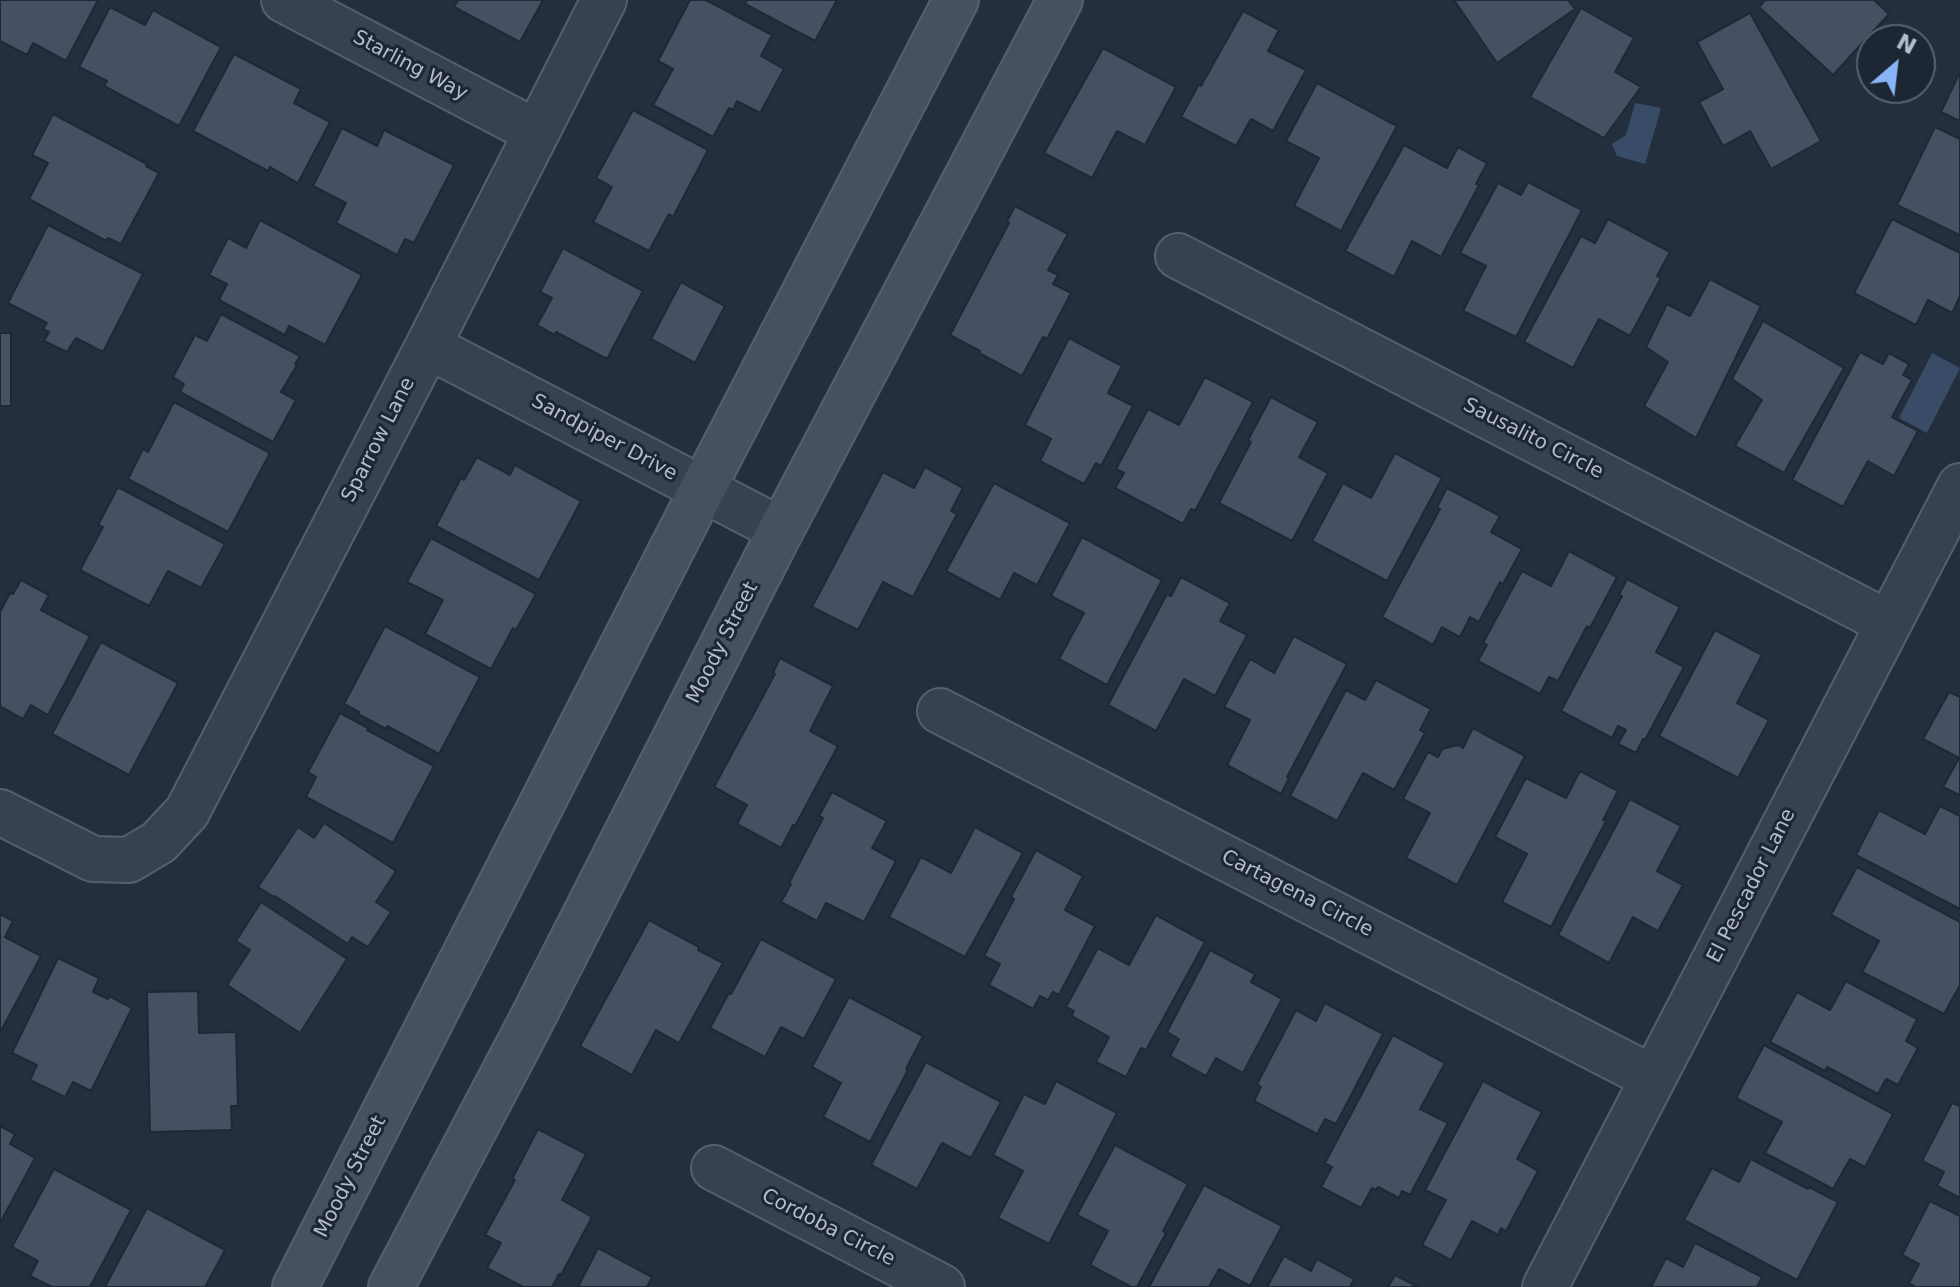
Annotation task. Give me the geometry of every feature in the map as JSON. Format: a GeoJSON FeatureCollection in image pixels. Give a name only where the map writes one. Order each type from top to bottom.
{"type":"FeatureCollection","features":[{"type":"Feature","properties":{"kind":"main road","name":"Moody Street"},"geometry":{"type":"LineString","coordinates":[[295,1287],[956,0]]}},
{"type":"Feature","properties":{"kind":"main road","name":"Moody Street"},"geometry":{"type":"LineString","coordinates":[[391,1287],[528,1027],[781,530],[1060,0]]}},
{"type":"Feature","properties":{"kind":"street","name":"Starling Way"},"geometry":{"type":"LineString","coordinates":[[284,0],[536,132]]}},
{"type":"Feature","properties":{"kind":"street","name":"Sparrow Lane"},"geometry":{"type":"LineString","coordinates":[[0,812],[93,859],[129,860],[159,842],[187,812],[604,0]]}},
{"type":"Feature","properties":{"kind":"street","name":"Sausalito Circle"},"geometry":{"type":"LineString","coordinates":[[1178,256],[1888,623]]}},
{"type":"Feature","properties":{"kind":"street","name":"Sandpiper Drive"},"geometry":{"type":"LineString","coordinates":[[428,346],[781,530]]}},
{"type":"Feature","properties":{"kind":"street","name":"El Pescador Lane"},"geometry":{"type":"LineString","coordinates":[[1545,1287],[1960,486]]}},
{"type":"Feature","properties":{"kind":"street","name":"Cartagena Circle"},"geometry":{"type":"LineString","coordinates":[[940,711],[1653,1078]]}},
{"type":"Feature","properties":{"kind":"street","name":"Cordoba Circle"},"geometry":{"type":"LineString","coordinates":[[714,1168],[942,1287]]}},
{"type":"Feature","properties":{"kind":"water"},"geometry":{"type":"Polygon","coordinates":[[[1635,103],[1661,108],[1645,164],[1617,156],[1612,144],[1626,135],[1635,103]]]}},
{"type":"Feature","properties":{"kind":"water"},"geometry":{"type":"Polygon","coordinates":[[[1932,353],[1960,368],[1927,433],[1899,418],[1932,353]]]}},
{"type":"Feature","properties":{"kind":"building"},"geometry":{"type":"Polygon","coordinates":[[[0,0],[98,0],[66,61],[33,43],[27,55],[0,41],[0,0]]]}},
{"type":"Feature","properties":{"kind":"building"},"geometry":{"type":"Polygon","coordinates":[[[458,0],[543,0],[520,42],[454,7],[458,0]]]}},
{"type":"Feature","properties":{"kind":"building"},"geometry":{"type":"Polygon","coordinates":[[[690,0],[706,0],[772,35],[761,56],[784,69],[760,113],[737,101],[733,110],[729,108],[713,137],[653,105],[673,69],[658,61],[690,0]]]}},
{"type":"Feature","properties":{"kind":"building"},"geometry":{"type":"Polygon","coordinates":[[[747,0],[837,0],[815,41],[745,4],[747,0]]]}},
{"type":"Feature","properties":{"kind":"building"},"geometry":{"type":"Polygon","coordinates":[[[1454,0],[1568,0],[1575,9],[1497,63],[1454,0]]]}},
{"type":"Feature","properties":{"kind":"building"},"geometry":{"type":"Polygon","coordinates":[[[1765,0],[1874,0],[1889,14],[1880,24],[1856,24],[1856,50],[1833,75],[1759,7],[1765,0]]]}},
{"type":"Feature","properties":{"kind":"building"},"geometry":{"type":"Polygon","coordinates":[[[110,7],[145,25],[153,10],[221,47],[179,126],[104,86],[107,81],[79,67],[110,7]]]}},
{"type":"Feature","properties":{"kind":"building"},"geometry":{"type":"Polygon","coordinates":[[[1581,8],[1634,38],[1615,72],[1641,87],[1604,138],[1530,97],[1581,8]]]}},
{"type":"Feature","properties":{"kind":"building"},"geometry":{"type":"Polygon","coordinates":[[[1243,11],[1279,30],[1268,51],[1306,70],[1273,131],[1251,119],[1236,146],[1181,117],[1243,11]]]}},
{"type":"Feature","properties":{"kind":"building"},"geometry":{"type":"Polygon","coordinates":[[[1750,13],[1821,141],[1771,169],[1750,131],[1723,146],[1699,102],[1723,89],[1697,42],[1750,13]]]}},
{"type":"Feature","properties":{"kind":"building"},"geometry":{"type":"Polygon","coordinates":[[[1103,48],[1176,87],[1145,145],[1117,131],[1092,178],[1044,153],[1103,48]]]}},
{"type":"Feature","properties":{"kind":"building"},"geometry":{"type":"Polygon","coordinates":[[[234,54],[301,89],[294,103],[330,122],[298,183],[270,167],[268,171],[193,131],[234,54]]]}},
{"type":"Feature","properties":{"kind":"building"},"geometry":{"type":"Polygon","coordinates":[[[1960,72],[1960,121],[1941,112],[1960,72]]]}},
{"type":"Feature","properties":{"kind":"building"},"geometry":{"type":"Polygon","coordinates":[[[1317,83],[1397,126],[1341,231],[1294,206],[1319,158],[1286,141],[1317,83]]]}},
{"type":"Feature","properties":{"kind":"building"},"geometry":{"type":"Polygon","coordinates":[[[633,110],[708,150],[673,217],[669,214],[649,251],[593,222],[612,187],[596,178],[633,110]]]}},
{"type":"Feature","properties":{"kind":"building"},"geometry":{"type":"Polygon","coordinates":[[[53,114],[159,173],[121,244],[108,238],[106,241],[29,199],[48,163],[32,155],[53,114]]]}},
{"type":"Feature","properties":{"kind":"building"},"geometry":{"type":"Polygon","coordinates":[[[1935,127],[1960,139],[1960,235],[1897,205],[1935,127]]]}},
{"type":"Feature","properties":{"kind":"building"},"geometry":{"type":"Polygon","coordinates":[[[342,128],[377,146],[384,130],[454,165],[414,243],[405,239],[397,255],[336,223],[346,203],[313,186],[342,128]]]}},
{"type":"Feature","properties":{"kind":"building"},"geometry":{"type":"Polygon","coordinates":[[[1404,145],[1447,168],[1458,147],[1487,163],[1476,184],[1479,185],[1441,257],[1412,241],[1394,277],[1345,251],[1404,145]]]}},
{"type":"Feature","properties":{"kind":"building"},"geometry":{"type":"Polygon","coordinates":[[[1528,182],[1582,210],[1516,337],[1463,311],[1486,266],[1460,253],[1498,183],[1521,195],[1528,182]]]}},
{"type":"Feature","properties":{"kind":"building"},"geometry":{"type":"Polygon","coordinates":[[[1015,206],[1068,234],[1048,270],[1058,275],[1053,284],[1071,293],[1047,339],[1043,337],[1022,376],[950,335],[1015,206]]]}},
{"type":"Feature","properties":{"kind":"building"},"geometry":{"type":"Polygon","coordinates":[[[1608,219],[1670,252],[1657,276],[1661,278],[1630,336],[1599,319],[1573,368],[1524,342],[1581,236],[1595,243],[1608,219]]]}},
{"type":"Feature","properties":{"kind":"building"},"geometry":{"type":"Polygon","coordinates":[[[1892,219],[1960,253],[1960,296],[1952,313],[1928,300],[1916,325],[1854,293],[1892,219]]]}},
{"type":"Feature","properties":{"kind":"building"},"geometry":{"type":"Polygon","coordinates":[[[260,220],[362,275],[325,345],[289,326],[285,335],[219,300],[227,284],[209,275],[228,238],[246,248],[260,220]]]}},
{"type":"Feature","properties":{"kind":"building"},"geometry":{"type":"Polygon","coordinates":[[[48,225],[143,274],[103,352],[76,338],[67,352],[44,341],[49,332],[43,329],[47,323],[8,303],[48,225]]]}},
{"type":"Feature","properties":{"kind":"building"},"geometry":{"type":"Polygon","coordinates":[[[563,248],[643,291],[607,359],[537,325],[552,298],[540,292],[563,248]]]}},
{"type":"Feature","properties":{"kind":"building"},"geometry":{"type":"Polygon","coordinates":[[[1710,279],[1761,306],[1696,438],[1644,406],[1668,362],[1646,347],[1667,304],[1690,316],[1710,279]]]}},
{"type":"Feature","properties":{"kind":"building"},"geometry":{"type":"Polygon","coordinates":[[[681,282],[725,306],[695,363],[651,339],[681,282]]]}},
{"type":"Feature","properties":{"kind":"building"},"geometry":{"type":"Polygon","coordinates":[[[221,314],[300,356],[281,392],[296,400],[273,442],[180,392],[184,384],[173,377],[195,335],[207,341],[221,314]]]}},
{"type":"Feature","properties":{"kind":"building"},"geometry":{"type":"Polygon","coordinates":[[[1763,321],[1844,368],[1784,473],[1735,446],[1762,400],[1732,379],[1763,321]]]}},
{"type":"Feature","properties":{"kind":"building"},"geometry":{"type":"Polygon","coordinates":[[[0,333],[11,333],[11,406],[0,406],[0,333]]]}},
{"type":"Feature","properties":{"kind":"building"},"geometry":{"type":"Polygon","coordinates":[[[1069,338],[1122,366],[1108,393],[1133,406],[1101,466],[1096,463],[1084,484],[1040,461],[1051,439],[1025,425],[1069,338]]]}},
{"type":"Feature","properties":{"kind":"building"},"geometry":{"type":"Polygon","coordinates":[[[1860,352],[1883,364],[1889,353],[1909,364],[1903,375],[1912,380],[1892,417],[1918,431],[1894,476],[1868,461],[1843,507],[1792,480],[1860,352]]]}},
{"type":"Feature","properties":{"kind":"building"},"geometry":{"type":"Polygon","coordinates":[[[1205,377],[1253,402],[1195,511],[1191,509],[1183,524],[1115,488],[1124,473],[1116,469],[1148,409],[1179,425],[1205,377]]]}},
{"type":"Feature","properties":{"kind":"building"},"geometry":{"type":"Polygon","coordinates":[[[1271,397],[1318,422],[1299,457],[1328,473],[1292,541],[1219,503],[1271,397]]]}},
{"type":"Feature","properties":{"kind":"building"},"geometry":{"type":"Polygon","coordinates":[[[174,402],[270,453],[228,532],[128,479],[143,449],[148,452],[174,402]]]}},
{"type":"Feature","properties":{"kind":"building"},"geometry":{"type":"Polygon","coordinates":[[[1395,453],[1442,478],[1387,581],[1312,541],[1343,483],[1371,498],[1395,453]]]}},
{"type":"Feature","properties":{"kind":"building"},"geometry":{"type":"Polygon","coordinates":[[[477,457],[510,475],[515,465],[581,501],[539,580],[436,526],[461,478],[464,480],[477,457]]]}},
{"type":"Feature","properties":{"kind":"building"},"geometry":{"type":"Polygon","coordinates":[[[925,467],[963,488],[951,511],[957,514],[913,597],[883,582],[858,630],[812,607],[883,472],[914,488],[925,467]]]}},
{"type":"Feature","properties":{"kind":"building"},"geometry":{"type":"Polygon","coordinates":[[[994,483],[1070,523],[1037,585],[1014,573],[1000,600],[946,571],[994,483]]]}},
{"type":"Feature","properties":{"kind":"building"},"geometry":{"type":"Polygon","coordinates":[[[118,487],[225,544],[201,588],[168,571],[149,606],[80,570],[103,527],[98,525],[118,487]]]}},
{"type":"Feature","properties":{"kind":"building"},"geometry":{"type":"Polygon","coordinates":[[[1447,488],[1500,516],[1491,532],[1522,549],[1479,622],[1470,617],[1460,637],[1442,627],[1433,645],[1382,617],[1440,509],[1437,507],[1447,488]]]}},
{"type":"Feature","properties":{"kind":"building"},"geometry":{"type":"Polygon","coordinates":[[[1082,537],[1162,580],[1107,685],[1059,659],[1084,613],[1051,596],[1082,537]]]}},
{"type":"Feature","properties":{"kind":"building"},"geometry":{"type":"Polygon","coordinates":[[[431,538],[536,594],[491,669],[425,634],[443,600],[407,582],[431,538]]]}},
{"type":"Feature","properties":{"kind":"building"},"geometry":{"type":"Polygon","coordinates":[[[1569,551],[1617,577],[1558,681],[1549,677],[1540,694],[1478,661],[1487,645],[1483,643],[1522,571],[1551,586],[1569,551]]]}},
{"type":"Feature","properties":{"kind":"building"},"geometry":{"type":"Polygon","coordinates":[[[1181,577],[1230,603],[1220,621],[1247,635],[1215,696],[1184,679],[1156,731],[1108,705],[1167,594],[1171,596],[1181,577]]]}},
{"type":"Feature","properties":{"kind":"building"},"geometry":{"type":"Polygon","coordinates":[[[1627,579],[1680,607],[1656,652],[1684,667],[1636,753],[1618,744],[1626,730],[1618,726],[1612,738],[1561,711],[1622,596],[1619,595],[1627,579]]]}},
{"type":"Feature","properties":{"kind":"building"},"geometry":{"type":"Polygon","coordinates":[[[21,580],[49,595],[41,610],[90,636],[48,715],[31,705],[23,719],[0,706],[0,612],[21,580]]]}},
{"type":"Feature","properties":{"kind":"building"},"geometry":{"type":"Polygon","coordinates":[[[385,626],[480,677],[439,754],[387,726],[386,729],[344,704],[385,626]]]}},
{"type":"Feature","properties":{"kind":"building"},"geometry":{"type":"Polygon","coordinates":[[[1715,630],[1762,655],[1737,703],[1769,720],[1738,778],[1659,736],[1715,630]]]}},
{"type":"Feature","properties":{"kind":"building"},"geometry":{"type":"Polygon","coordinates":[[[1294,636],[1347,664],[1281,794],[1227,765],[1250,720],[1224,707],[1250,659],[1274,673],[1294,636]]]}},
{"type":"Feature","properties":{"kind":"building"},"geometry":{"type":"Polygon","coordinates":[[[101,642],[178,683],[129,775],[52,734],[101,642]]]}},
{"type":"Feature","properties":{"kind":"building"},"geometry":{"type":"Polygon","coordinates":[[[780,658],[833,686],[810,731],[838,746],[781,848],[737,824],[747,805],[714,787],[775,674],[780,658]]]}},
{"type":"Feature","properties":{"kind":"building"},"geometry":{"type":"Polygon","coordinates":[[[1376,680],[1431,709],[1420,730],[1425,733],[1394,790],[1363,773],[1337,821],[1290,796],[1346,690],[1365,700],[1376,680]]]}},
{"type":"Feature","properties":{"kind":"building"},"geometry":{"type":"Polygon","coordinates":[[[1949,692],[1960,697],[1960,795],[1943,787],[1959,758],[1923,739],[1949,692]]]}},
{"type":"Feature","properties":{"kind":"building"},"geometry":{"type":"Polygon","coordinates":[[[340,713],[434,766],[393,843],[306,797],[316,777],[308,772],[340,713]]]}},
{"type":"Feature","properties":{"kind":"building"},"geometry":{"type":"Polygon","coordinates":[[[1473,728],[1525,756],[1457,885],[1406,858],[1430,813],[1403,799],[1428,752],[1438,757],[1442,749],[1458,745],[1463,748],[1473,728]]]}},
{"type":"Feature","properties":{"kind":"building"},"geometry":{"type":"Polygon","coordinates":[[[1580,771],[1618,791],[1603,820],[1606,821],[1551,927],[1502,902],[1527,854],[1495,837],[1526,778],[1566,798],[1580,771]]]}},
{"type":"Feature","properties":{"kind":"building"},"geometry":{"type":"Polygon","coordinates":[[[832,792],[887,821],[872,848],[896,861],[864,922],[826,903],[817,921],[781,902],[823,818],[819,816],[832,792]]]}},
{"type":"Feature","properties":{"kind":"building"},"geometry":{"type":"Polygon","coordinates":[[[1630,799],[1681,826],[1657,871],[1683,885],[1658,931],[1633,917],[1609,963],[1558,935],[1630,799]]]}},
{"type":"Feature","properties":{"kind":"building"},"geometry":{"type":"Polygon","coordinates":[[[1940,806],[1960,816],[1960,909],[1856,855],[1879,810],[1925,834],[1940,806]]]}},
{"type":"Feature","properties":{"kind":"building"},"geometry":{"type":"Polygon","coordinates":[[[324,823],[396,871],[376,902],[391,912],[368,947],[352,937],[348,944],[258,887],[298,827],[314,838],[324,823]]]}},
{"type":"Feature","properties":{"kind":"building"},"geometry":{"type":"Polygon","coordinates":[[[975,827],[1023,853],[965,957],[889,917],[921,857],[951,873],[975,827]]]}},
{"type":"Feature","properties":{"kind":"building"},"geometry":{"type":"Polygon","coordinates":[[[1036,850],[1083,876],[1065,910],[1095,926],[1059,995],[1053,992],[1048,1000],[1040,996],[1033,1009],[989,985],[1000,964],[984,956],[1036,850]]]}},
{"type":"Feature","properties":{"kind":"building"},"geometry":{"type":"Polygon","coordinates":[[[1857,867],[1960,922],[1960,985],[1944,1014],[1862,972],[1879,941],[1831,915],[1857,867]]]}},
{"type":"Feature","properties":{"kind":"building"},"geometry":{"type":"Polygon","coordinates":[[[261,902],[347,959],[300,1033],[227,985],[250,950],[236,941],[261,902]]]}},
{"type":"Feature","properties":{"kind":"building"},"geometry":{"type":"Polygon","coordinates":[[[0,914],[13,921],[5,937],[41,956],[0,1033],[0,914]]]}},
{"type":"Feature","properties":{"kind":"building"},"geometry":{"type":"Polygon","coordinates":[[[1156,915],[1205,942],[1146,1050],[1141,1048],[1126,1077],[1096,1062],[1109,1037],[1072,1016],[1074,1011],[1066,1007],[1098,948],[1129,965],[1156,915]]]}},
{"type":"Feature","properties":{"kind":"building"},"geometry":{"type":"Polygon","coordinates":[[[649,920],[723,963],[679,1043],[656,1030],[632,1075],[580,1046],[649,920]]]}},
{"type":"Feature","properties":{"kind":"building"},"geometry":{"type":"Polygon","coordinates":[[[761,939],[836,979],[804,1039],[781,1027],[765,1057],[710,1028],[761,939]]]}},
{"type":"Feature","properties":{"kind":"building"},"geometry":{"type":"Polygon","coordinates":[[[1210,950],[1255,974],[1251,982],[1282,999],[1243,1073],[1216,1058],[1206,1076],[1170,1056],[1179,1039],[1167,1032],[1210,950]]]}},
{"type":"Feature","properties":{"kind":"building"},"geometry":{"type":"Polygon","coordinates":[[[58,958],[99,978],[93,992],[132,1008],[91,1091],[73,1082],[65,1097],[30,1080],[37,1065],[12,1053],[58,958]]]}},
{"type":"Feature","properties":{"kind":"building"},"geometry":{"type":"Polygon","coordinates":[[[1846,981],[1917,1019],[1906,1041],[1918,1048],[1898,1085],[1886,1079],[1878,1094],[1770,1042],[1797,992],[1830,1010],[1846,981]]]}},
{"type":"Feature","properties":{"kind":"building"},"geometry":{"type":"Polygon","coordinates":[[[198,991],[199,1033],[236,1032],[238,1106],[231,1106],[232,1130],[150,1132],[147,992],[198,991]]]}},
{"type":"Feature","properties":{"kind":"building"},"geometry":{"type":"Polygon","coordinates":[[[849,997],[923,1036],[870,1142],[823,1117],[841,1083],[812,1067],[849,997]]]}},
{"type":"Feature","properties":{"kind":"building"},"geometry":{"type":"Polygon","coordinates":[[[1325,1003],[1383,1034],[1336,1124],[1325,1119],[1317,1134],[1254,1101],[1261,1087],[1257,1084],[1296,1010],[1316,1021],[1325,1003]]]}},
{"type":"Feature","properties":{"kind":"building"},"geometry":{"type":"Polygon","coordinates":[[[1393,1035],[1445,1063],[1420,1109],[1448,1123],[1410,1195],[1402,1191],[1399,1198],[1378,1187],[1376,1190],[1372,1188],[1361,1208],[1321,1187],[1332,1167],[1325,1163],[1393,1035]]]}},
{"type":"Feature","properties":{"kind":"building"},"geometry":{"type":"Polygon","coordinates":[[[1764,1045],[1893,1114],[1865,1167],[1850,1159],[1833,1189],[1765,1153],[1782,1122],[1736,1098],[1764,1045]]]}},
{"type":"Feature","properties":{"kind":"building"},"geometry":{"type":"Polygon","coordinates":[[[926,1062],[1001,1102],[971,1158],[942,1143],[917,1189],[871,1165],[926,1062]]]}},
{"type":"Feature","properties":{"kind":"building"},"geometry":{"type":"Polygon","coordinates":[[[1056,1081],[1117,1113],[1049,1244],[998,1218],[1023,1171],[993,1155],[1024,1094],[1045,1104],[1056,1081]]]}},
{"type":"Feature","properties":{"kind":"building"},"geometry":{"type":"Polygon","coordinates":[[[1483,1081],[1542,1112],[1517,1159],[1538,1171],[1506,1231],[1501,1228],[1498,1235],[1472,1221],[1451,1260],[1422,1245],[1446,1200],[1425,1190],[1483,1081]]]}},
{"type":"Feature","properties":{"kind":"building"},"geometry":{"type":"Polygon","coordinates":[[[1952,1103],[1960,1106],[1960,1198],[1937,1186],[1944,1172],[1922,1161],[1952,1103]]]}},
{"type":"Feature","properties":{"kind":"building"},"geometry":{"type":"Polygon","coordinates":[[[0,1126],[15,1134],[10,1144],[35,1158],[0,1223],[0,1126]]]}},
{"type":"Feature","properties":{"kind":"building"},"geometry":{"type":"Polygon","coordinates":[[[538,1129],[586,1154],[562,1200],[592,1217],[552,1287],[523,1287],[487,1268],[501,1243],[485,1235],[538,1129]]]}},
{"type":"Feature","properties":{"kind":"building"},"geometry":{"type":"Polygon","coordinates":[[[1115,1145],[1188,1184],[1137,1287],[1131,1287],[1090,1265],[1108,1231],[1077,1215],[1115,1145]]]}},
{"type":"Feature","properties":{"kind":"building"},"geometry":{"type":"Polygon","coordinates":[[[1751,1159],[1838,1202],[1797,1280],[1684,1220],[1712,1168],[1739,1182],[1751,1159]]]}},
{"type":"Feature","properties":{"kind":"building"},"geometry":{"type":"Polygon","coordinates":[[[54,1169],[131,1210],[90,1287],[52,1287],[30,1276],[38,1261],[12,1247],[54,1169]]]}},
{"type":"Feature","properties":{"kind":"building"},"geometry":{"type":"Polygon","coordinates":[[[1204,1185],[1282,1226],[1250,1286],[1219,1269],[1209,1287],[1149,1287],[1204,1185]]]}},
{"type":"Feature","properties":{"kind":"building"},"geometry":{"type":"Polygon","coordinates":[[[1930,1201],[1960,1216],[1960,1287],[1916,1287],[1909,1283],[1919,1264],[1902,1255],[1930,1201]]]}},
{"type":"Feature","properties":{"kind":"building"},"geometry":{"type":"Polygon","coordinates":[[[147,1208],[225,1250],[205,1287],[105,1287],[147,1208]]]}},
{"type":"Feature","properties":{"kind":"building"},"geometry":{"type":"Polygon","coordinates":[[[1695,1243],[1762,1277],[1757,1287],[1651,1287],[1666,1258],[1683,1267],[1695,1243]]]}},
{"type":"Feature","properties":{"kind":"building"},"geometry":{"type":"Polygon","coordinates":[[[598,1248],[652,1277],[647,1287],[578,1287],[598,1248]]]}},
{"type":"Feature","properties":{"kind":"building"},"geometry":{"type":"Polygon","coordinates":[[[1284,1256],[1311,1271],[1317,1259],[1354,1279],[1350,1287],[1267,1287],[1284,1256]]]}},
{"type":"Feature","properties":{"kind":"building"},"geometry":{"type":"Polygon","coordinates":[[[1395,1275],[1418,1287],[1388,1287],[1395,1275]]]}}]}
